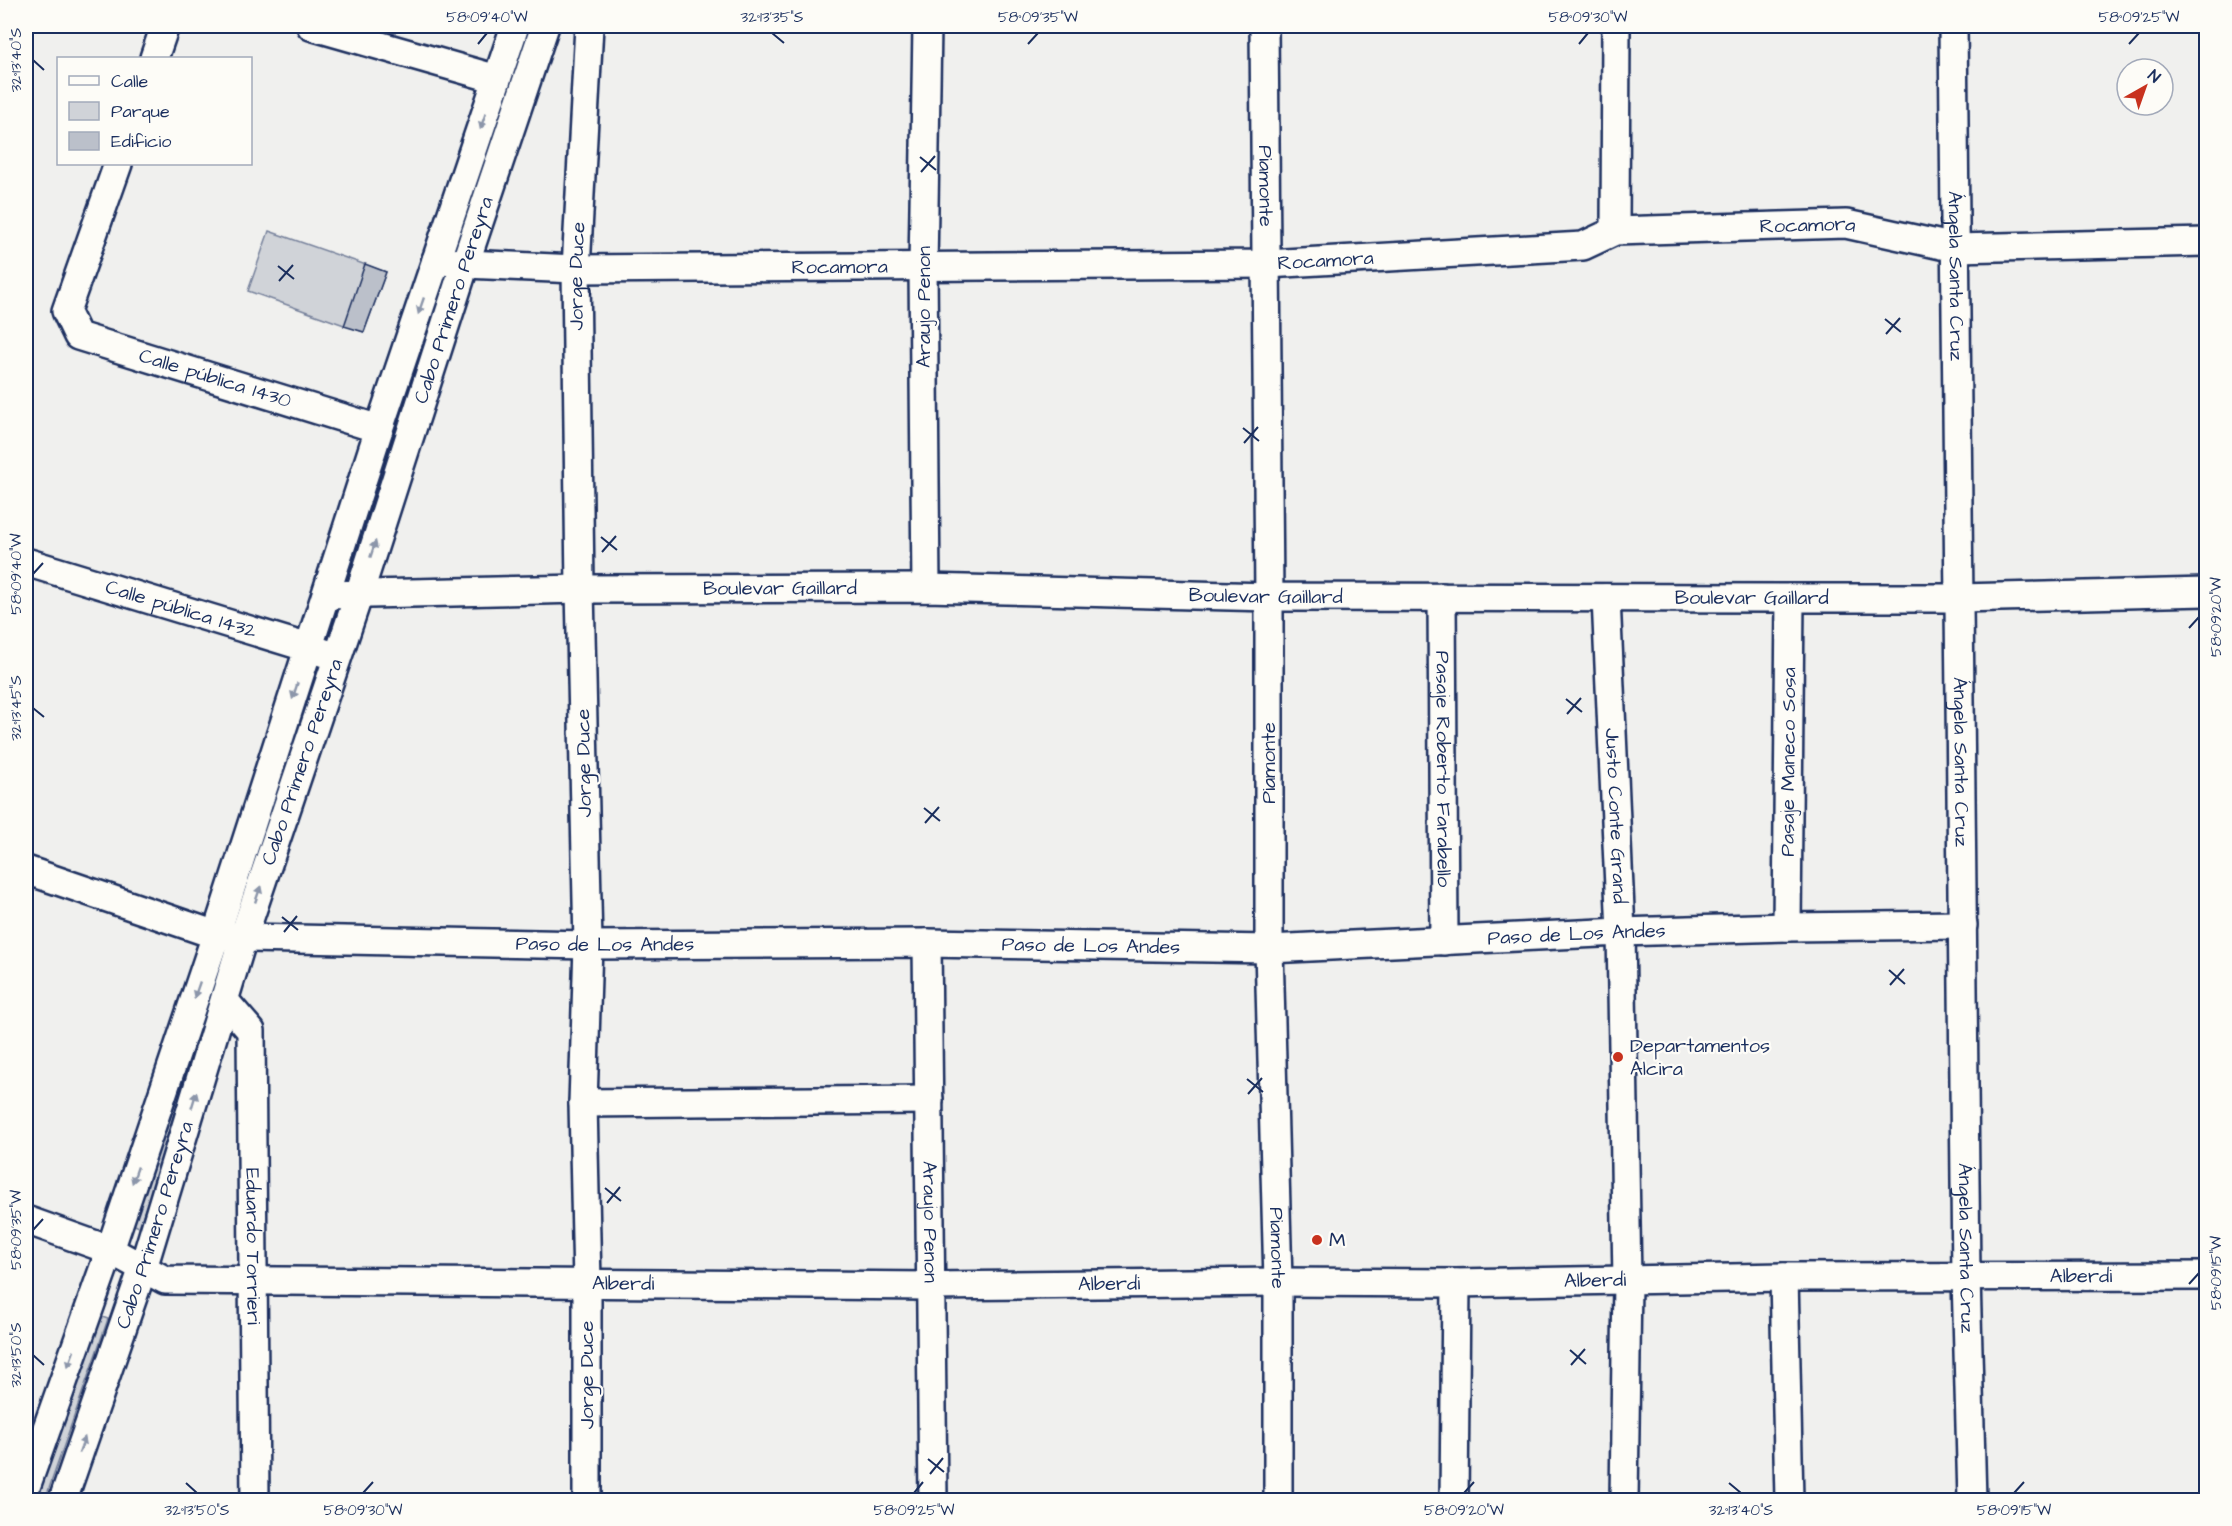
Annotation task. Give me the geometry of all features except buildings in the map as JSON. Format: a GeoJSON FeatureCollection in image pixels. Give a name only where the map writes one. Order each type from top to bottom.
{"type":"FeatureCollection","features":[{"type":"Feature","properties":{"kind":"street"},"geometry":{"type":"LineString","coordinates":[[154,57],[165,26]]}},
{"type":"Feature","properties":{"kind":"street"},"geometry":{"type":"LineString","coordinates":[[311,26],[497,79]]}},
{"type":"Feature","properties":{"kind":"street","name":"Cabo Primero Pereyra"},"geometry":{"type":"LineString","coordinates":[[26,1487],[110,1250],[216,935],[379,429],[515,26]]}},
{"type":"Feature","properties":{"kind":"street","name":"Cabo Primero Pereyra"},"geometry":{"type":"LineString","coordinates":[[63,1500],[143,1268],[243,938],[359,594],[465,264],[545,26]]}},
{"type":"Feature","properties":{"kind":"street","name":"Jorge Duce"},"geometry":{"type":"LineString","coordinates":[[587,1500],[587,1284],[583,1103],[588,945],[576,269],[589,26]]}},
{"type":"Feature","properties":{"kind":"street","name":"Araujo Penon"},"geometry":{"type":"LineString","coordinates":[[926,588],[923,268],[927,26]]}},
{"type":"Feature","properties":{"kind":"street","name":"Piamonte"},"geometry":{"type":"LineString","coordinates":[[1264,26],[1269,597],[1269,949],[1278,1282],[1278,1500]]}},
{"type":"Feature","properties":{"kind":"street"},"geometry":{"type":"LineString","coordinates":[[1615,231],[1616,26]]}},
{"type":"Feature","properties":{"kind":"street","name":"Ángela Santa Cruz"},"geometry":{"type":"LineString","coordinates":[[1953,26],[1966,1277],[1972,1500]]}},
{"type":"Feature","properties":{"kind":"street","name":"Calle pública 1430"},"geometry":{"type":"LineString","coordinates":[[118,165],[66,311],[78,336],[379,429]]}},
{"type":"Feature","properties":{"kind":"street","name":"Rocamora"},"geometry":{"type":"LineString","coordinates":[[436,260],[465,264],[576,269],[1267,264],[1583,246],[1615,231],[1846,224],[1954,248],[2206,242]]}},
{"type":"Feature","properties":{"kind":"street","name":"Calle pública 1432"},"geometry":{"type":"LineString","coordinates":[[26,562],[309,649],[338,655]]}},
{"type":"Feature","properties":{"kind":"street","name":"Boulevar Gaillard"},"geometry":{"type":"LineString","coordinates":[[327,595],[580,589],[926,588],[1269,597],[1959,598],[2206,592]]}},
{"type":"Feature","properties":{"kind":"street","name":"Pasaje Roberto Farabello"},"geometry":{"type":"LineString","coordinates":[[1442,597],[1444,941]]}},
{"type":"Feature","properties":{"kind":"street","name":"Justo Conte Grand"},"geometry":{"type":"LineString","coordinates":[[1606,598],[1621,932],[1627,1281],[1624,1500]]}},
{"type":"Feature","properties":{"kind":"street","name":"Pasaje Maneco Sosa"},"geometry":{"type":"LineString","coordinates":[[1787,927],[1790,598]]}},
{"type":"Feature","properties":{"kind":"street","name":"Paso de Los Andes"},"geometry":{"type":"LineString","coordinates":[[26,870],[216,935],[243,938],[588,945],[927,943],[1269,949],[1621,932],[1963,925]]}},
{"type":"Feature","properties":{"kind":"street","name":"Araujo Penon"},"geometry":{"type":"LineString","coordinates":[[927,943],[933,1500]]}},
{"type":"Feature","properties":{"kind":"street","name":"Eduardo Torrieri"},"geometry":{"type":"LineString","coordinates":[[225,1001],[252,1031],[255,1500]]}},
{"type":"Feature","properties":{"kind":"street"},"geometry":{"type":"LineString","coordinates":[[583,1103],[929,1100]]}},
{"type":"Feature","properties":{"kind":"street","name":"Alberdi"},"geometry":{"type":"LineString","coordinates":[[26,1220],[110,1250],[165,1280],[931,1286],[2206,1276]]}},
{"type":"Feature","properties":{"kind":"street"},"geometry":{"type":"LineString","coordinates":[[1784,1278],[1789,1500]]}},
{"type":"Feature","properties":{"kind":"street"},"geometry":{"type":"LineString","coordinates":[[1454,1500],[1456,1283]]}},
{"type":"Feature","properties":{"kind":"green space"},"geometry":{"type":"Polygon","coordinates":[[[526,26],[536,26],[463,235],[454,231],[526,26]]]}},
{"type":"Feature","properties":{"kind":"green space"},"geometry":{"type":"Polygon","coordinates":[[[269,231],[386,272],[364,332],[248,291],[269,231]]]}},
{"type":"Feature","properties":{"kind":"green space"},"geometry":{"type":"Polygon","coordinates":[[[439,293],[448,296],[355,564],[346,561],[439,293]]]}},
{"type":"Feature","properties":{"kind":"green space"},"geometry":{"type":"Polygon","coordinates":[[[311,680],[321,683],[241,916],[232,913],[311,680]]]}},
{"type":"Feature","properties":{"kind":"green space"},"geometry":{"type":"Polygon","coordinates":[[[223,956],[232,959],[139,1227],[130,1223],[223,956]]]}},
{"type":"Feature","properties":{"kind":"green space"},"geometry":{"type":"Polygon","coordinates":[[[99,1316],[108,1319],[45,1500],[35,1500],[99,1316]]]}},
{"type":"Feature","properties":{"kind":"place","name":"Departamentos Alcira"},"geometry":{"type":"Point","coordinates":[1618,1057]}},
{"type":"Feature","properties":{"kind":"place","name":"M"},"geometry":{"type":"Point","coordinates":[1317,1240]}}]}
